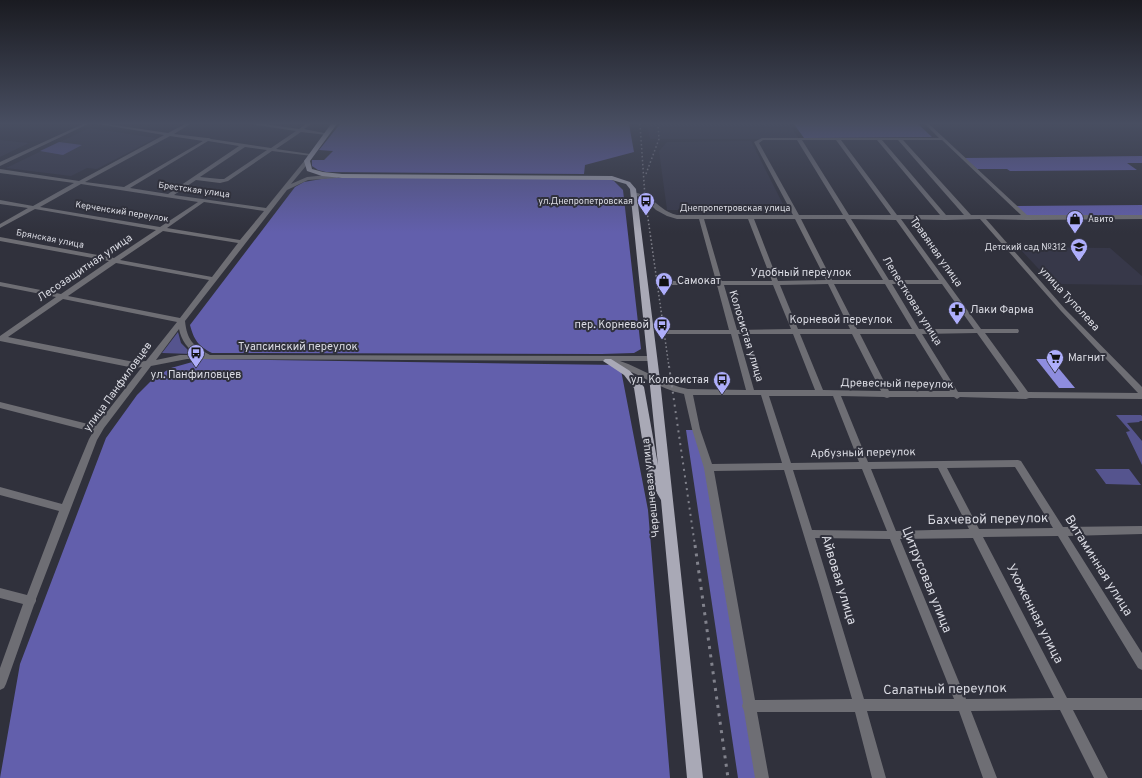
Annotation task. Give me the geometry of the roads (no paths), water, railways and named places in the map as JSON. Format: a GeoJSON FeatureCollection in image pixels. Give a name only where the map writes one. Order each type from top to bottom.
{"type":"FeatureCollection","features":[{"type":"Feature","properties":{"kind":"main road","name":"Днепропетровская улица"},"geometry":{"type":"LineString","coordinates":[[308,160],[309,170],[342,176],[612,178],[629,185],[634,194]]}},
{"type":"Feature","properties":{"kind":"main road","name":"Черешневая улица"},"geometry":{"type":"LineString","coordinates":[[634,194],[651,359],[655,380],[695,778]]}},
{"type":"Feature","properties":{"kind":"main road"},"geometry":{"type":"LineString","coordinates":[[604,360],[628,373],[638,387],[652,464],[657,483],[666,499]]}},
{"type":"Feature","properties":{"kind":"street"},"geometry":{"type":"LineString","coordinates":[[0,226],[121,160]]}},
{"type":"Feature","properties":{"kind":"street"},"geometry":{"type":"LineString","coordinates":[[125,189],[174,160]]}},
{"type":"Feature","properties":{"kind":"street"},"geometry":{"type":"LineString","coordinates":[[168,196],[221,160]]}},
{"type":"Feature","properties":{"kind":"street"},"geometry":{"type":"LineString","coordinates":[[195,178],[224,181],[256,160]]}},
{"type":"Feature","properties":{"kind":"street","name":"улица Панфиловцев"},"geometry":{"type":"LineString","coordinates":[[0,684],[30,601],[93,439],[242,242],[285,190],[306,160]]}},
{"type":"Feature","properties":{"kind":"street"},"geometry":{"type":"LineString","coordinates":[[766,160],[831,282],[887,395]]}},
{"type":"Feature","properties":{"kind":"street","name":"Лепестковая улица"},"geometry":{"type":"LineString","coordinates":[[812,160],[957,396]]}},
{"type":"Feature","properties":{"kind":"street","name":"Травяная улица"},"geometry":{"type":"LineString","coordinates":[[853,160],[980,331],[1026,396]]}},
{"type":"Feature","properties":{"kind":"street"},"geometry":{"type":"LineString","coordinates":[[896,160],[945,218]]}},
{"type":"Feature","properties":{"kind":"street"},"geometry":{"type":"LineString","coordinates":[[918,160],[970,218]]}},
{"type":"Feature","properties":{"kind":"street"},"geometry":{"type":"LineString","coordinates":[[965,160],[1027,218]]}},
{"type":"Feature","properties":{"kind":"street","name":"Брестская улица"},"geometry":{"type":"LineString","coordinates":[[0,171],[267,210]]}},
{"type":"Feature","properties":{"kind":"street"},"geometry":{"type":"LineString","coordinates":[[285,190],[307,179],[342,176]]}},
{"type":"Feature","properties":{"kind":"street","name":"Днепропетровская улица"},"geometry":{"type":"LineString","coordinates":[[634,194],[645,196],[661,212],[668,215],[701,217],[1142,217]]}},
{"type":"Feature","properties":{"kind":"street","name":"Лесозащитная улица"},"geometry":{"type":"LineString","coordinates":[[0,338],[202,200]]}},
{"type":"Feature","properties":{"kind":"street","name":"Керченский переулок"},"geometry":{"type":"LineString","coordinates":[[0,202],[242,242]]}},
{"type":"Feature","properties":{"kind":"street","name":"Колосистая улица"},"geometry":{"type":"LineString","coordinates":[[701,217],[751,393]]}},
{"type":"Feature","properties":{"kind":"street"},"geometry":{"type":"LineString","coordinates":[[750,217],[820,394]]}},
{"type":"Feature","properties":{"kind":"street","name":"улица Туполева"},"geometry":{"type":"LineString","coordinates":[[982,218],[1063,310],[1142,392]]}},
{"type":"Feature","properties":{"kind":"street","name":"Брянская улица"},"geometry":{"type":"LineString","coordinates":[[0,239],[214,279]]}},
{"type":"Feature","properties":{"kind":"street","name":"Удобный переулок"},"geometry":{"type":"LineString","coordinates":[[660,283],[943,282]]}},
{"type":"Feature","properties":{"kind":"street"},"geometry":{"type":"LineString","coordinates":[[0,284],[182,321],[184,336],[188,343],[198,352],[214,358]]}},
{"type":"Feature","properties":{"kind":"street","name":"Корневой переулок"},"geometry":{"type":"LineString","coordinates":[[667,332],[1015,331]]}},
{"type":"Feature","properties":{"kind":"street","name":"Туапсинский переулок"},"geometry":{"type":"LineString","coordinates":[[0,338],[134,365],[149,365],[176,358],[651,359]]}},
{"type":"Feature","properties":{"kind":"street","name":"Туапсинский переулок"},"geometry":{"type":"LineString","coordinates":[[604,360],[630,367],[655,380]]}},
{"type":"Feature","properties":{"kind":"street","name":"Древесный переулок"},"geometry":{"type":"LineString","coordinates":[[655,380],[674,390],[688,392],[957,396],[1142,396]]}},
{"type":"Feature","properties":{"kind":"street"},"geometry":{"type":"LineString","coordinates":[[688,392],[696,429],[709,468],[748,706],[762,778]]}},
{"type":"Feature","properties":{"kind":"street","name":"Айвовая улица"},"geometry":{"type":"LineString","coordinates":[[764,393],[810,534],[861,706],[879,778]]}},
{"type":"Feature","properties":{"kind":"street","name":"Цитрусовая улица"},"geometry":{"type":"LineString","coordinates":[[836,394],[962,704],[990,778]]}},
{"type":"Feature","properties":{"kind":"street"},"geometry":{"type":"LineString","coordinates":[[0,404],[99,430]]}},
{"type":"Feature","properties":{"kind":"street","name":"Арбузный переулок"},"geometry":{"type":"LineString","coordinates":[[709,468],[1018,463]]}},
{"type":"Feature","properties":{"kind":"street","name":"Витаминная улица"},"geometry":{"type":"LineString","coordinates":[[1018,463],[1142,664]]}},
{"type":"Feature","properties":{"kind":"street","name":"Ухоженная улица"},"geometry":{"type":"LineString","coordinates":[[941,464],[1101,778]]}},
{"type":"Feature","properties":{"kind":"street"},"geometry":{"type":"LineString","coordinates":[[0,491],[66,509]]}},
{"type":"Feature","properties":{"kind":"street","name":"Бахчевой переулок"},"geometry":{"type":"LineString","coordinates":[[810,534],[893,535],[1141,531]]}},
{"type":"Feature","properties":{"kind":"street"},"geometry":{"type":"LineString","coordinates":[[0,592],[30,601]]}},
{"type":"Feature","properties":{"kind":"street","name":"Салатный переулок"},"geometry":{"type":"LineString","coordinates":[[748,706],[1064,703],[1142,704]]}},
{"type":"Feature","properties":{"kind":"railway"},"geometry":{"type":"LineString","coordinates":[[642,160],[645,197],[669,367]]}},
{"type":"Feature","properties":{"kind":"railway"},"geometry":{"type":"LineString","coordinates":[[646,174],[651,160]]}},
{"type":"Feature","properties":{"kind":"railway"},"geometry":{"type":"LineString","coordinates":[[669,366],[695,546]]}},
{"type":"Feature","properties":{"kind":"railway"},"geometry":{"type":"LineString","coordinates":[[695,545],[728,778]]}},
{"type":"Feature","properties":{"kind":"place","name":"ул.Днепропетровская"},"geometry":{"type":"Point","coordinates":[646,216]}},
{"type":"Feature","properties":{"kind":"place","name":"Авито"},"geometry":{"type":"Point","coordinates":[1075,234]}},
{"type":"Feature","properties":{"kind":"place","name":"Детский сад №312"},"geometry":{"type":"Point","coordinates":[1079,262]}},
{"type":"Feature","properties":{"kind":"place","name":"Самокат"},"geometry":{"type":"Point","coordinates":[664,296]}},
{"type":"Feature","properties":{"kind":"place","name":"Лаки Фарма"},"geometry":{"type":"Point","coordinates":[957,325]}},
{"type":"Feature","properties":{"kind":"place","name":"пер. Корневой"},"geometry":{"type":"Point","coordinates":[662,340]}},
{"type":"Feature","properties":{"kind":"place","name":"ул. Панфиловцев"},"geometry":{"type":"Point","coordinates":[196,368]}},
{"type":"Feature","properties":{"kind":"place","name":"Магнит"},"geometry":{"type":"Point","coordinates":[1055,373]}},
{"type":"Feature","properties":{"kind":"place","name":"ул. Колосистая"},"geometry":{"type":"Point","coordinates":[722,395]}}]}
